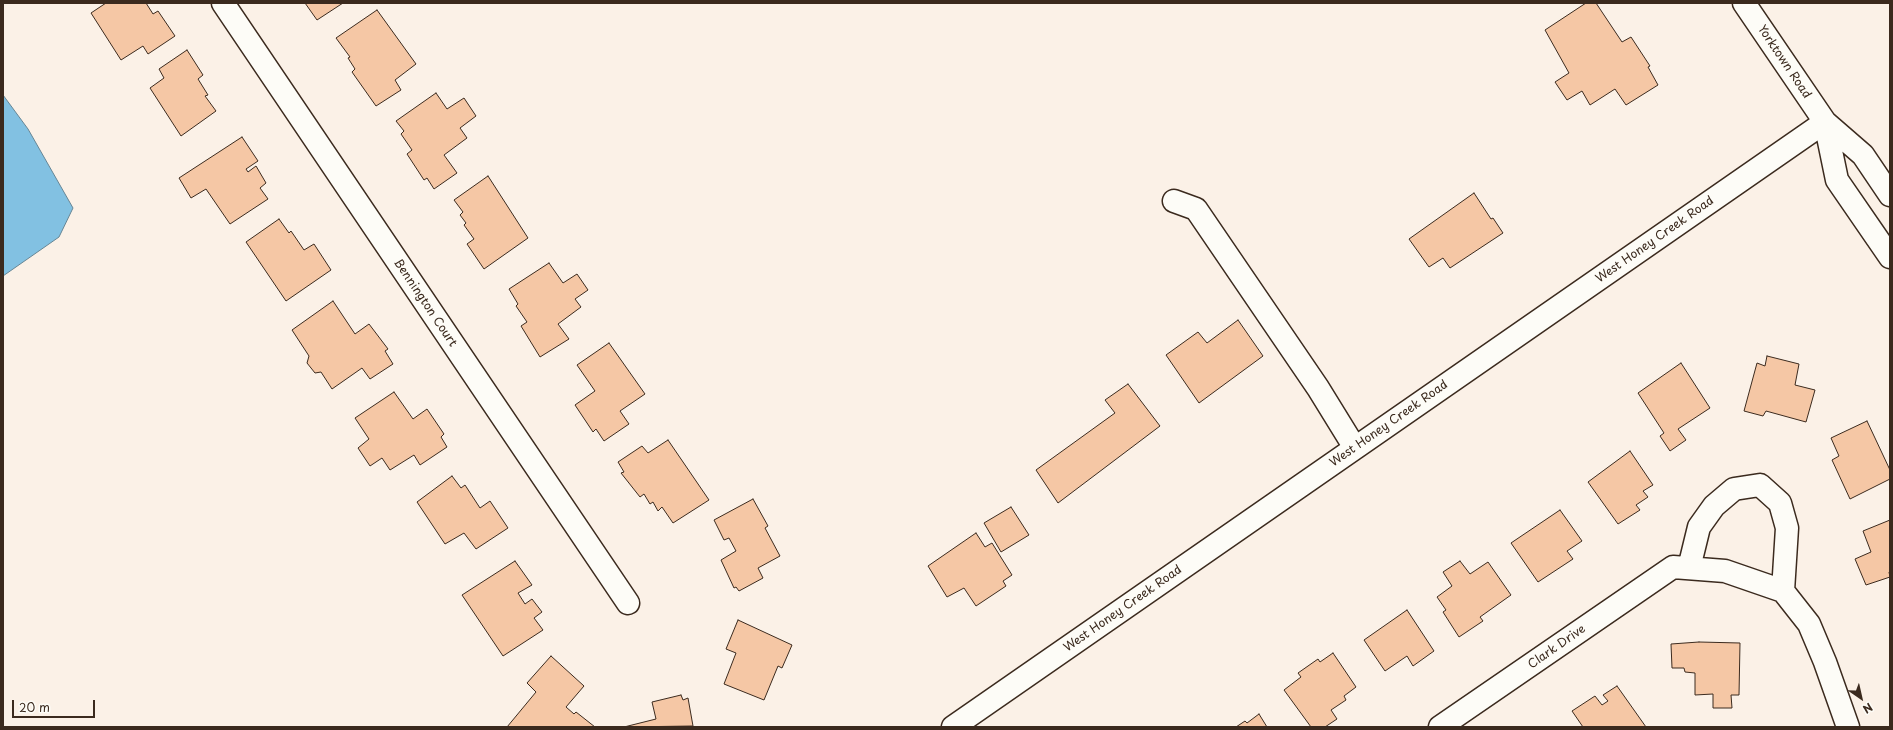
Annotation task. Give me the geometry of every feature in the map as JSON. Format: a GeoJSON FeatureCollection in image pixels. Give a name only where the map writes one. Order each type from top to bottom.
{"type":"FeatureCollection","features":[{"type":"Feature","properties":{"kind":"street","name":"Bennington Court"},"geometry":{"type":"LineString","coordinates":[[223,3],[628,603]]}},
{"type":"Feature","properties":{"kind":"street","name":"Yorktown Road"},"geometry":{"type":"LineString","coordinates":[[1744,3],[1825,122],[1863,156],[1890,195]]}},
{"type":"Feature","properties":{"kind":"street","name":"Yorktown Road"},"geometry":{"type":"LineString","coordinates":[[1825,122],[1837,180],[1890,257]]}},
{"type":"Feature","properties":{"kind":"street","name":"West Honey Creek Road"},"geometry":{"type":"LineString","coordinates":[[953,727],[1825,122]]}},
{"type":"Feature","properties":{"kind":"street"},"geometry":{"type":"LineString","coordinates":[[1174,201],[1196,209],[1318,388],[1355,448]]}},
{"type":"Feature","properties":{"kind":"street"},"geometry":{"type":"LineString","coordinates":[[1782,590],[1787,528],[1780,502],[1760,485],[1734,489],[1714,506],[1699,527],[1681,568],[1725,571],[1782,590],[1809,624],[1825,662],[1848,727]]}},
{"type":"Feature","properties":{"kind":"street","name":"Clark Drive"},"geometry":{"type":"LineString","coordinates":[[1440,727],[1681,568]]}},
{"type":"Feature","properties":{"kind":"water"},"geometry":{"type":"Polygon","coordinates":[[[3,95],[28,129],[73,208],[59,237],[3,276],[3,95]]]}},
{"type":"Feature","properties":{"kind":"building"},"geometry":{"type":"Polygon","coordinates":[[[106,3],[146,3],[153,14],[158,11],[175,36],[148,54],[143,46],[121,60],[91,13],[106,3]]]}},
{"type":"Feature","properties":{"kind":"building"},"geometry":{"type":"Polygon","coordinates":[[[305,3],[343,3],[317,20],[305,3]]]}},
{"type":"Feature","properties":{"kind":"building"},"geometry":{"type":"Polygon","coordinates":[[[1586,3],[1596,3],[1622,42],[1631,37],[1650,66],[1648,67],[1658,85],[1626,105],[1615,89],[1590,105],[1582,91],[1567,100],[1555,82],[1569,73],[1545,30],[1586,3]]]}},
{"type":"Feature","properties":{"kind":"building"},"geometry":{"type":"Polygon","coordinates":[[[377,10],[416,64],[395,80],[401,90],[376,106],[352,72],[355,69],[348,58],[350,57],[336,38],[377,10]]]}},
{"type":"Feature","properties":{"kind":"building"},"geometry":{"type":"Polygon","coordinates":[[[187,50],[203,75],[198,79],[208,95],[205,96],[216,111],[181,136],[150,88],[164,78],[159,69],[187,50]]]}},
{"type":"Feature","properties":{"kind":"building"},"geometry":{"type":"Polygon","coordinates":[[[436,93],[447,109],[464,98],[476,116],[460,128],[467,138],[444,155],[457,173],[434,189],[427,178],[424,180],[407,154],[412,150],[401,134],[404,131],[396,121],[436,93]]]}},
{"type":"Feature","properties":{"kind":"building"},"geometry":{"type":"Polygon","coordinates":[[[242,137],[258,161],[246,169],[248,172],[256,166],[266,183],[260,188],[268,199],[230,224],[206,189],[191,198],[179,178],[242,137]]]}},
{"type":"Feature","properties":{"kind":"building"},"geometry":{"type":"Polygon","coordinates":[[[488,176],[528,238],[484,269],[467,244],[474,239],[464,225],[466,223],[460,215],[463,212],[454,200],[488,176]]]}},
{"type":"Feature","properties":{"kind":"building"},"geometry":{"type":"Polygon","coordinates":[[[1474,193],[1491,219],[1493,218],[1503,233],[1450,268],[1443,258],[1429,267],[1409,239],[1474,193]]]}},
{"type":"Feature","properties":{"kind":"building"},"geometry":{"type":"Polygon","coordinates":[[[279,219],[289,233],[291,231],[304,250],[314,244],[331,270],[286,301],[246,242],[279,219]]]}},
{"type":"Feature","properties":{"kind":"building"},"geometry":{"type":"Polygon","coordinates":[[[549,263],[563,283],[577,274],[588,290],[575,299],[581,307],[558,324],[569,339],[540,357],[521,326],[527,322],[516,306],[518,304],[509,289],[549,263]]]}},
{"type":"Feature","properties":{"kind":"building"},"geometry":{"type":"Polygon","coordinates":[[[333,301],[355,334],[369,324],[388,349],[385,351],[393,364],[370,379],[362,368],[332,389],[321,372],[315,373],[307,363],[309,356],[292,330],[333,301]]]}},
{"type":"Feature","properties":{"kind":"building"},"geometry":{"type":"Polygon","coordinates":[[[1238,320],[1263,356],[1199,403],[1166,355],[1198,332],[1207,343],[1238,320]]]}},
{"type":"Feature","properties":{"kind":"building"},"geometry":{"type":"Polygon","coordinates":[[[609,343],[645,394],[620,411],[629,424],[604,441],[596,429],[593,432],[575,405],[595,391],[577,365],[609,343]]]}},
{"type":"Feature","properties":{"kind":"building"},"geometry":{"type":"Polygon","coordinates":[[[1767,356],[1799,364],[1795,385],[1815,390],[1806,422],[1766,411],[1763,416],[1744,411],[1757,363],[1765,366],[1767,356]]]}},
{"type":"Feature","properties":{"kind":"building"},"geometry":{"type":"Polygon","coordinates":[[[1681,363],[1710,408],[1678,429],[1686,440],[1670,451],[1660,436],[1664,433],[1638,393],[1681,363]]]}},
{"type":"Feature","properties":{"kind":"building"},"geometry":{"type":"Polygon","coordinates":[[[1128,384],[1160,426],[1058,503],[1036,470],[1115,413],[1105,400],[1128,384]]]}},
{"type":"Feature","properties":{"kind":"building"},"geometry":{"type":"Polygon","coordinates":[[[394,392],[413,419],[427,409],[444,434],[441,437],[447,447],[420,465],[414,455],[390,470],[382,458],[370,466],[358,448],[369,439],[355,418],[394,392]]]}},
{"type":"Feature","properties":{"kind":"building"},"geometry":{"type":"Polygon","coordinates":[[[1867,421],[1890,470],[1890,479],[1850,499],[1832,460],[1839,456],[1831,438],[1867,421]]]}},
{"type":"Feature","properties":{"kind":"building"},"geometry":{"type":"Polygon","coordinates":[[[668,440],[709,500],[673,523],[662,507],[658,511],[653,502],[650,504],[644,494],[640,497],[621,473],[624,472],[618,462],[642,446],[648,453],[668,440]]]}},
{"type":"Feature","properties":{"kind":"building"},"geometry":{"type":"Polygon","coordinates":[[[1630,451],[1653,485],[1643,491],[1648,497],[1636,505],[1640,510],[1618,524],[1588,482],[1630,451]]]}},
{"type":"Feature","properties":{"kind":"building"},"geometry":{"type":"Polygon","coordinates":[[[452,476],[461,488],[465,485],[480,508],[490,501],[508,528],[476,549],[464,533],[445,544],[417,502],[452,476]]]}},
{"type":"Feature","properties":{"kind":"building"},"geometry":{"type":"Polygon","coordinates":[[[753,499],[768,526],[765,528],[780,556],[758,568],[763,578],[739,591],[736,587],[734,588],[721,560],[736,551],[729,538],[724,540],[714,520],[753,499]]]}},
{"type":"Feature","properties":{"kind":"building"},"geometry":{"type":"Polygon","coordinates":[[[1011,507],[1029,535],[1001,552],[984,523],[1011,507]]]}},
{"type":"Feature","properties":{"kind":"building"},"geometry":{"type":"Polygon","coordinates":[[[1560,510],[1582,541],[1567,551],[1573,559],[1538,582],[1511,543],[1560,510]]]}},
{"type":"Feature","properties":{"kind":"building"},"geometry":{"type":"Polygon","coordinates":[[[1890,520],[1890,577],[1866,585],[1855,559],[1871,552],[1863,531],[1890,520]]]}},
{"type":"Feature","properties":{"kind":"building"},"geometry":{"type":"Polygon","coordinates":[[[976,533],[985,547],[992,543],[1012,575],[1003,581],[1006,586],[976,606],[964,588],[947,597],[928,566],[976,533]]]}},
{"type":"Feature","properties":{"kind":"building"},"geometry":{"type":"Polygon","coordinates":[[[515,561],[532,585],[518,593],[525,604],[532,599],[542,612],[534,618],[543,630],[503,656],[462,595],[515,561]]]}},
{"type":"Feature","properties":{"kind":"building"},"geometry":{"type":"Polygon","coordinates":[[[1460,561],[1470,574],[1488,562],[1511,595],[1480,617],[1483,621],[1459,637],[1443,612],[1446,610],[1437,597],[1452,586],[1443,572],[1460,561]]]}},
{"type":"Feature","properties":{"kind":"building"},"geometry":{"type":"Polygon","coordinates":[[[1407,610],[1434,651],[1413,666],[1407,656],[1385,671],[1364,640],[1407,610]]]}},
{"type":"Feature","properties":{"kind":"building"},"geometry":{"type":"Polygon","coordinates":[[[738,620],[792,645],[782,668],[778,666],[764,700],[724,684],[736,653],[726,649],[738,620]]]}},
{"type":"Feature","properties":{"kind":"building"},"geometry":{"type":"Polygon","coordinates":[[[1699,642],[1740,643],[1739,695],[1731,695],[1732,708],[1713,708],[1713,694],[1695,695],[1695,673],[1685,672],[1684,668],[1672,668],[1671,644],[1699,642]]]}},
{"type":"Feature","properties":{"kind":"building"},"geometry":{"type":"Polygon","coordinates":[[[1333,653],[1356,687],[1344,696],[1346,700],[1331,710],[1337,719],[1325,727],[1311,727],[1284,690],[1301,677],[1298,673],[1318,659],[1320,662],[1333,653]]]}},
{"type":"Feature","properties":{"kind":"building"},"geometry":{"type":"Polygon","coordinates":[[[551,656],[584,686],[566,707],[574,714],[576,712],[595,727],[507,727],[536,692],[527,683],[551,656]]]}},
{"type":"Feature","properties":{"kind":"building"},"geometry":{"type":"Polygon","coordinates":[[[1617,686],[1646,727],[1583,727],[1572,711],[1595,696],[1602,705],[1608,701],[1603,695],[1617,686]]]}},
{"type":"Feature","properties":{"kind":"building"},"geometry":{"type":"Polygon","coordinates":[[[681,695],[683,700],[688,698],[693,726],[624,727],[656,719],[652,702],[681,695]]]}},
{"type":"Feature","properties":{"kind":"building"},"geometry":{"type":"Polygon","coordinates":[[[1259,714],[1267,727],[1236,727],[1245,721],[1247,723],[1259,714]]]}}]}
